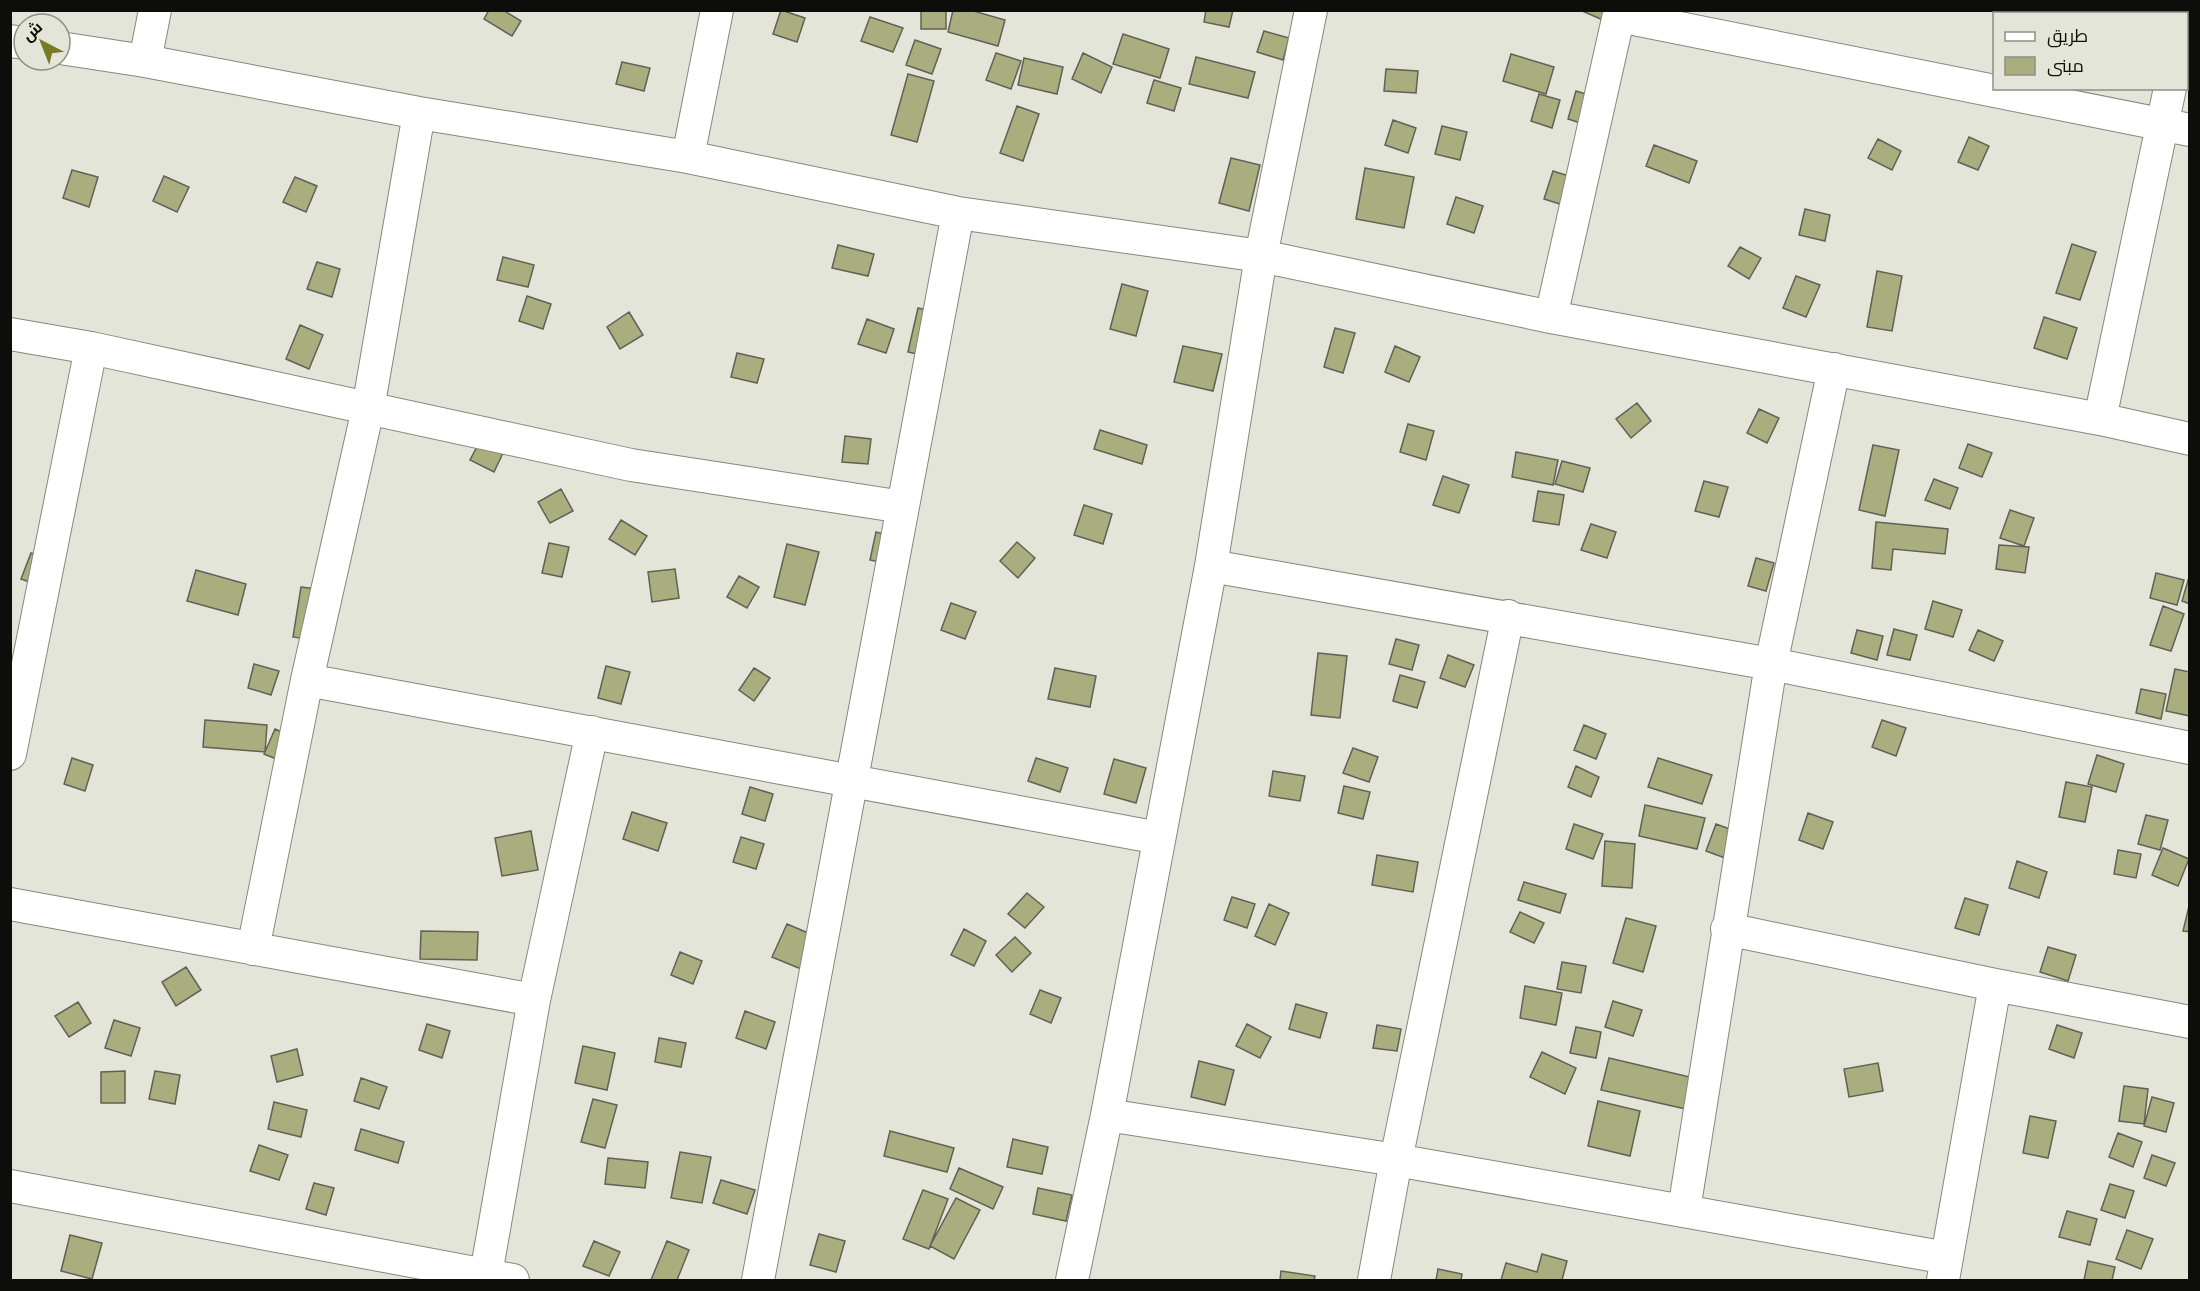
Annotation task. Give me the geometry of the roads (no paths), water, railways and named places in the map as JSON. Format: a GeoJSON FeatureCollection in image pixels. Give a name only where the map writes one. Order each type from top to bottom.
{"type":"FeatureCollection","features":[{"type":"Feature","properties":{"kind":"street"},"geometry":{"type":"LineString","coordinates":[[145,61],[155,10]]}},
{"type":"Feature","properties":{"kind":"street"},"geometry":{"type":"LineString","coordinates":[[688,157],[717,10]]}},
{"type":"Feature","properties":{"kind":"street"},"geometry":{"type":"LineString","coordinates":[[1072,1281],[1107,1114],[1211,566],[1261,256],[1311,10]]}},
{"type":"Feature","properties":{"kind":"street"},"geometry":{"type":"LineString","coordinates":[[1551,317],[1619,13],[1993,89]]}},
{"type":"Feature","properties":{"kind":"street"},"geometry":{"type":"LineString","coordinates":[[72,50],[145,61],[419,113],[688,157],[958,213],[1261,256],[1551,317],[2100,419],[2190,439]]}},
{"type":"Feature","properties":{"kind":"street"},"geometry":{"type":"LineString","coordinates":[[1996,90],[2177,127]]}},
{"type":"Feature","properties":{"kind":"street"},"geometry":{"type":"LineString","coordinates":[[2100,419],[2177,127],[2170,90]]}},
{"type":"Feature","properties":{"kind":"street"},"geometry":{"type":"LineString","coordinates":[[253,949],[307,680],[368,409],[419,113]]}},
{"type":"Feature","properties":{"kind":"street"},"geometry":{"type":"LineString","coordinates":[[758,1281],[958,213]]}},
{"type":"Feature","properties":{"kind":"street"},"geometry":{"type":"LineString","coordinates":[[10,334],[92,348],[632,465],[903,507]]}},
{"type":"Feature","properties":{"kind":"street"},"geometry":{"type":"LineString","coordinates":[[10,754],[92,348]]}},
{"type":"Feature","properties":{"kind":"street"},"geometry":{"type":"LineString","coordinates":[[1684,1210],[1771,664],[1834,369]]}},
{"type":"Feature","properties":{"kind":"street"},"geometry":{"type":"LineString","coordinates":[[1211,566],[1508,616],[1771,664],[2190,748]]}},
{"type":"Feature","properties":{"kind":"street"},"geometry":{"type":"LineString","coordinates":[[1374,1281],[1396,1160],[1508,616]]}},
{"type":"Feature","properties":{"kind":"street"},"geometry":{"type":"LineString","coordinates":[[307,680],[592,732],[850,783],[1159,838]]}},
{"type":"Feature","properties":{"kind":"street"},"geometry":{"type":"LineString","coordinates":[[10,1186],[495,1279],[534,1000],[592,732]]}},
{"type":"Feature","properties":{"kind":"street"},"geometry":{"type":"LineString","coordinates":[[10,904],[534,1000]]}},
{"type":"Feature","properties":{"kind":"street"},"geometry":{"type":"LineString","coordinates":[[1727,929],[1995,985],[2190,1022]]}},
{"type":"Feature","properties":{"kind":"street"},"geometry":{"type":"LineString","coordinates":[[1107,1114],[1396,1160],[1684,1210],[1945,1269],[1995,985]]}}]}
